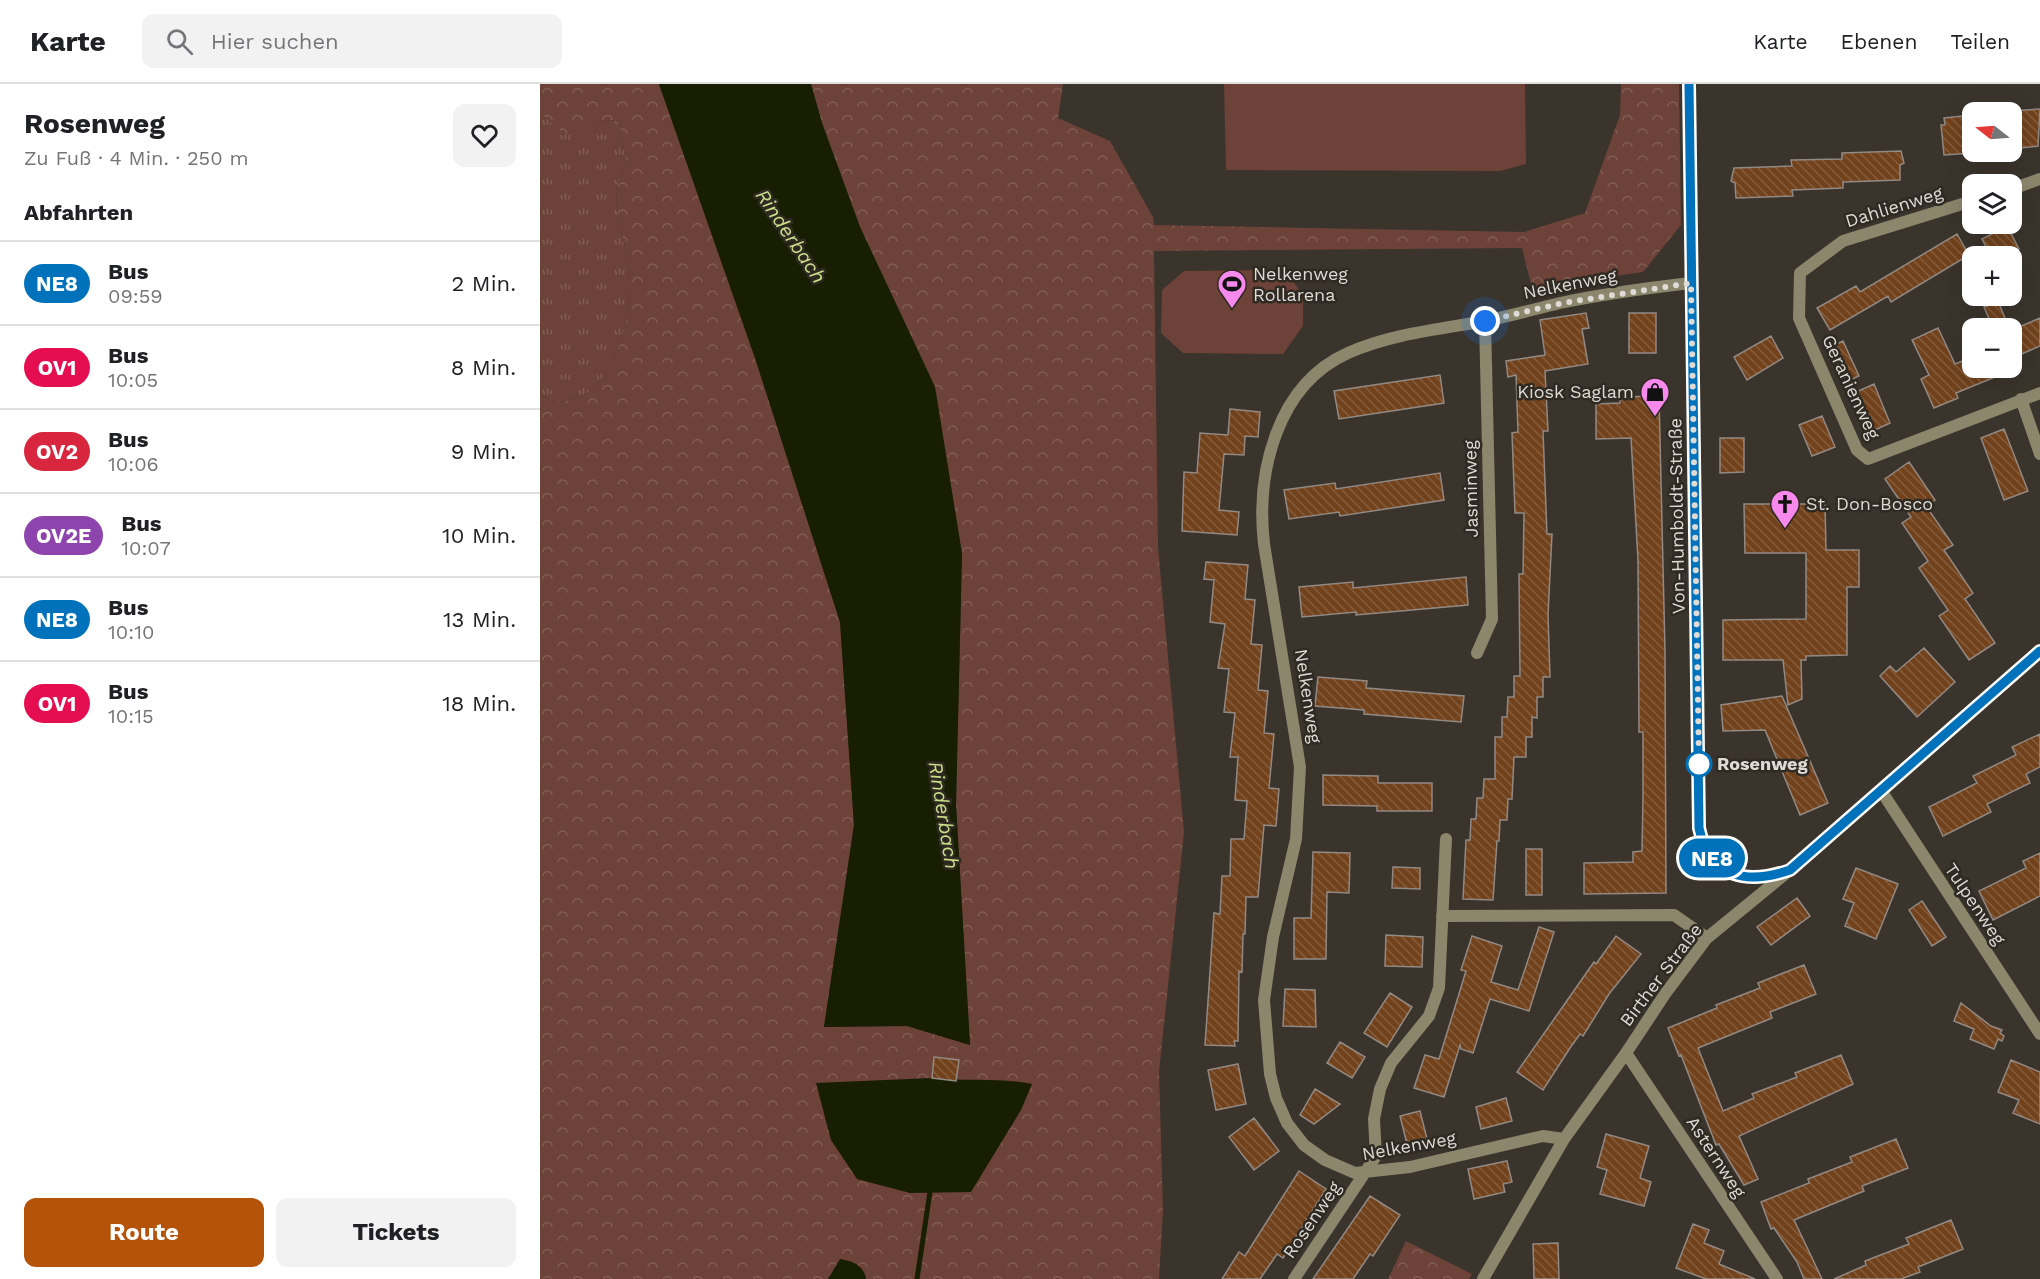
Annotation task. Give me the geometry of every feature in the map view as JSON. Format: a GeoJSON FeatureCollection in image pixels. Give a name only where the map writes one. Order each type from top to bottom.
{"type":"FeatureCollection","features":[{"type":"Feature","properties":{"kind":"street","name":"Von-Humboldt-Straße"},"geometry":{"type":"LineString","coordinates":[[1689,84],[1699,828],[1703,845],[1727,873],[1747,878],[1769,878],[1790,870]]}},
{"type":"Feature","properties":{"kind":"street"},"geometry":{"type":"LineString","coordinates":[[2022,185],[2040,179]]}},
{"type":"Feature","properties":{"kind":"street","name":"Dahlienweg"},"geometry":{"type":"LineString","coordinates":[[1800,273],[1843,241],[1962,204]]}},
{"type":"Feature","properties":{"kind":"street","name":"Geranienweg"},"geometry":{"type":"LineString","coordinates":[[1800,273],[1799,318],[1857,450],[1868,459],[2040,393]]}},
{"type":"Feature","properties":{"kind":"street","name":"Nelkenweg"},"geometry":{"type":"LineString","coordinates":[[1564,1139],[1544,1136],[1410,1167],[1365,1173],[1341,1168],[1304,1145],[1287,1123],[1275,1098],[1264,1025],[1267,969],[1296,839],[1300,767],[1264,544],[1260,513],[1262,483],[1267,458],[1288,411],[1301,390],[1329,364],[1363,346],[1563,303],[1691,283]]}},
{"type":"Feature","properties":{"kind":"street","name":"Jasminweg"},"geometry":{"type":"LineString","coordinates":[[1477,653],[1492,619],[1485,321]]}},
{"type":"Feature","properties":{"kind":"street"},"geometry":{"type":"LineString","coordinates":[[2021,399],[2040,454]]}},
{"type":"Feature","properties":{"kind":"street","name":"Birther Straße"},"geometry":{"type":"LineString","coordinates":[[1483,1279],[1564,1139],[1665,994],[1707,939],[1882,792],[2040,651]]}},
{"type":"Feature","properties":{"kind":"street","name":"Tulpenweg"},"geometry":{"type":"LineString","coordinates":[[1882,792],[2040,1034]]}},
{"type":"Feature","properties":{"kind":"street","name":"Rosenweg"},"geometry":{"type":"LineString","coordinates":[[1294,1279],[1376,1156],[1374,1119],[1380,1089],[1391,1064],[1429,1016],[1438,988],[1446,839]]}},
{"type":"Feature","properties":{"kind":"street"},"geometry":{"type":"LineString","coordinates":[[1442,916],[1674,915],[1707,939]]}},
{"type":"Feature","properties":{"kind":"street","name":"Asternweg"},"geometry":{"type":"LineString","coordinates":[[1626,1053],[1777,1279]]}},
{"type":"Feature","properties":{"kind":"green space"},"geometry":{"type":"Polygon","coordinates":[[[540,84],[659,84],[755,358],[840,622],[854,825],[824,1027],[907,1026],[970,1045],[956,805],[962,554],[935,387],[860,227],[822,123],[811,84],[1063,84],[1058,118],[1110,141],[1153,217],[1154,225],[1524,232],[1585,213],[1620,115],[1621,84],[1679,84],[1681,225],[1643,272],[1532,288],[1522,248],[1154,251],[1158,548],[1184,832],[1159,1072],[1163,1211],[1159,1279],[866,1279],[865,1274],[841,1259],[828,1279],[540,1279],[540,395],[556,403],[584,395],[598,383],[607,371],[620,343],[628,311],[630,281],[617,208],[620,179],[627,166],[619,121],[601,120],[564,134],[540,113],[540,84]]]}},
{"type":"Feature","properties":{"kind":"green space"},"geometry":{"type":"Polygon","coordinates":[[[1224,84],[1525,84],[1526,164],[1500,171],[1226,170],[1224,84]]]}},
{"type":"Feature","properties":{"kind":"green space"},"geometry":{"type":"Polygon","coordinates":[[[540,113],[564,133],[601,120],[619,121],[627,166],[620,179],[617,193],[619,222],[630,281],[625,327],[614,358],[598,383],[584,395],[556,403],[540,395],[540,113]]]}},
{"type":"Feature","properties":{"kind":"green space","name":"Nelkenweg Rollarena"},"geometry":{"type":"Polygon","coordinates":[[[1283,270],[1303,294],[1303,326],[1283,354],[1183,353],[1161,333],[1162,290],[1184,271],[1283,270]]]}},
{"type":"Feature","properties":{"kind":"green space"},"geometry":{"type":"Polygon","coordinates":[[[1406,1241],[1472,1274],[1469,1279],[1388,1279],[1406,1241]]]}},
{"type":"Feature","properties":{"kind":"water"},"geometry":{"type":"Polygon","coordinates":[[[659,84],[811,84],[822,123],[860,227],[935,387],[962,554],[956,805],[970,1045],[907,1026],[824,1027],[854,825],[840,622],[755,358],[659,84]]]}},
{"type":"Feature","properties":{"kind":"water"},"geometry":{"type":"Polygon","coordinates":[[[932,1078],[1032,1084],[1021,1110],[971,1192],[910,1193],[857,1179],[831,1140],[816,1083],[932,1078]]]}},
{"type":"Feature","properties":{"kind":"water"},"geometry":{"type":"Polygon","coordinates":[[[840,1259],[857,1265],[863,1270],[866,1279],[828,1279],[840,1259]]]}},
{"type":"Feature","properties":{"kind":"building"},"geometry":{"type":"Polygon","coordinates":[[[2040,109],[2038,146],[2022,148],[2022,110],[2040,109]]]}},
{"type":"Feature","properties":{"kind":"building"},"geometry":{"type":"Polygon","coordinates":[[[1962,116],[1962,154],[1944,155],[1941,125],[1945,125],[1944,118],[1962,116]]]}},
{"type":"Feature","properties":{"kind":"building"},"geometry":{"type":"Polygon","coordinates":[[[1901,151],[1904,163],[1900,165],[1900,180],[1843,182],[1843,188],[1792,190],[1793,196],[1736,198],[1735,183],[1731,181],[1734,168],[1792,166],[1791,160],[1842,159],[1842,153],[1901,151]]]}},
{"type":"Feature","properties":{"kind":"building"},"geometry":{"type":"Polygon","coordinates":[[[1957,234],[1964,246],[1962,246],[1962,259],[1891,302],[1888,296],[1830,330],[1817,308],[1856,286],[1860,292],[1957,234]]]}},
{"type":"Feature","properties":{"kind":"building"},"geometry":{"type":"Polygon","coordinates":[[[1992,234],[2011,234],[2017,246],[1986,246],[1982,239],[1992,234]]]}},
{"type":"Feature","properties":{"kind":"building"},"geometry":{"type":"Polygon","coordinates":[[[2000,306],[2005,318],[1989,318],[1984,307],[2000,306]]]}},
{"type":"Feature","properties":{"kind":"building"},"geometry":{"type":"Polygon","coordinates":[[[1586,313],[1589,328],[1582,329],[1588,364],[1545,371],[1548,431],[1543,431],[1547,534],[1552,534],[1548,615],[1550,677],[1543,677],[1543,697],[1537,697],[1537,718],[1532,717],[1532,737],[1526,737],[1526,757],[1514,757],[1512,799],[1508,799],[1507,820],[1500,820],[1493,900],[1463,899],[1466,840],[1470,840],[1471,819],[1476,819],[1477,798],[1483,798],[1484,779],[1495,779],[1495,737],[1502,737],[1502,717],[1507,717],[1508,697],[1514,697],[1514,676],[1520,676],[1519,574],[1523,574],[1524,513],[1515,513],[1512,433],[1518,432],[1516,375],[1508,377],[1506,361],[1545,355],[1540,320],[1586,313]]]}},
{"type":"Feature","properties":{"kind":"building"},"geometry":{"type":"Polygon","coordinates":[[[1629,313],[1656,313],[1656,353],[1629,353],[1629,313]]]}},
{"type":"Feature","properties":{"kind":"building"},"geometry":{"type":"Polygon","coordinates":[[[2040,318],[2040,346],[2022,354],[2022,326],[2040,318]]]}},
{"type":"Feature","properties":{"kind":"building"},"geometry":{"type":"Polygon","coordinates":[[[1938,328],[1955,364],[1962,361],[1962,378],[1993,378],[1956,393],[1958,398],[1934,408],[1921,379],[1929,375],[1912,340],[1938,328]]]}},
{"type":"Feature","properties":{"kind":"building"},"geometry":{"type":"Polygon","coordinates":[[[1771,336],[1783,358],[1747,380],[1734,357],[1771,336]]]}},
{"type":"Feature","properties":{"kind":"building"},"geometry":{"type":"Polygon","coordinates":[[[1843,341],[1859,376],[1846,382],[1830,347],[1843,341]]]}},
{"type":"Feature","properties":{"kind":"building"},"geometry":{"type":"Polygon","coordinates":[[[1440,375],[1444,403],[1339,419],[1334,391],[1440,375]]]}},
{"type":"Feature","properties":{"kind":"building"},"geometry":{"type":"Polygon","coordinates":[[[1874,384],[1890,423],[1868,433],[1852,394],[1874,384]]]}},
{"type":"Feature","properties":{"kind":"building"},"geometry":{"type":"Polygon","coordinates":[[[1659,396],[1665,651],[1666,893],[1584,894],[1584,863],[1633,862],[1633,852],[1642,851],[1643,732],[1639,732],[1638,560],[1631,438],[1596,439],[1596,404],[1620,403],[1620,397],[1659,396]]]}},
{"type":"Feature","properties":{"kind":"building"},"geometry":{"type":"Polygon","coordinates":[[[1230,409],[1260,412],[1258,437],[1245,436],[1244,455],[1224,454],[1219,510],[1239,512],[1237,535],[1182,531],[1184,472],[1197,473],[1200,433],[1228,435],[1230,409]]]}},
{"type":"Feature","properties":{"kind":"building"},"geometry":{"type":"Polygon","coordinates":[[[1822,416],[1835,447],[1812,456],[1799,425],[1822,416]]]}},
{"type":"Feature","properties":{"kind":"building"},"geometry":{"type":"Polygon","coordinates":[[[2004,429],[2028,491],[2004,500],[1981,438],[2004,429]]]}},
{"type":"Feature","properties":{"kind":"building"},"geometry":{"type":"Polygon","coordinates":[[[1720,438],[1744,438],[1744,472],[1720,473],[1720,438]]]}},
{"type":"Feature","properties":{"kind":"building"},"geometry":{"type":"Polygon","coordinates":[[[1909,462],[1935,500],[1926,506],[1953,545],[1944,550],[1973,593],[1965,599],[1995,643],[1969,660],[1939,616],[1948,610],[1919,568],[1928,561],[1902,523],[1911,517],[1885,479],[1909,462]]]}},
{"type":"Feature","properties":{"kind":"building"},"geometry":{"type":"Polygon","coordinates":[[[1440,473],[1444,500],[1340,516],[1339,512],[1289,519],[1284,490],[1335,483],[1336,489],[1440,473]]]}},
{"type":"Feature","properties":{"kind":"building"},"geometry":{"type":"Polygon","coordinates":[[[1744,504],[1825,504],[1826,550],[1859,550],[1859,587],[1847,587],[1847,655],[1806,656],[1806,660],[1801,660],[1802,699],[1788,705],[1783,660],[1723,660],[1723,620],[1806,619],[1806,553],[1745,553],[1744,504]]]}},
{"type":"Feature","properties":{"kind":"building"},"geometry":{"type":"Polygon","coordinates":[[[1206,562],[1248,565],[1245,599],[1255,600],[1251,644],[1262,645],[1258,690],[1268,691],[1264,733],[1274,734],[1269,788],[1279,789],[1276,826],[1264,825],[1258,897],[1246,897],[1242,972],[1239,971],[1238,1041],[1234,1041],[1235,1046],[1205,1045],[1214,913],[1220,914],[1222,876],[1230,876],[1231,839],[1244,839],[1247,801],[1235,800],[1238,757],[1230,757],[1235,713],[1224,712],[1229,669],[1218,668],[1225,624],[1210,622],[1214,580],[1204,579],[1206,562]]]}},
{"type":"Feature","properties":{"kind":"building"},"geometry":{"type":"Polygon","coordinates":[[[1466,577],[1468,605],[1356,615],[1356,612],[1302,617],[1299,587],[1353,582],[1353,588],[1466,577]]]}},
{"type":"Feature","properties":{"kind":"building"},"geometry":{"type":"Polygon","coordinates":[[[1924,648],[1955,682],[1917,717],[1880,676],[1890,666],[1896,672],[1924,648]]]}},
{"type":"Feature","properties":{"kind":"building"},"geometry":{"type":"Polygon","coordinates":[[[1318,677],[1367,681],[1366,688],[1464,696],[1461,722],[1364,714],[1364,710],[1315,706],[1318,677]]]}},
{"type":"Feature","properties":{"kind":"building"},"geometry":{"type":"Polygon","coordinates":[[[1782,696],[1828,803],[1800,815],[1765,730],[1723,731],[1721,705],[1782,696]]]}},
{"type":"Feature","properties":{"kind":"building"},"geometry":{"type":"Polygon","coordinates":[[[2040,734],[2040,767],[2026,774],[2030,783],[1987,804],[1991,812],[1943,836],[1929,807],[1977,783],[1973,776],[2016,755],[2012,747],[2040,734]]]}},
{"type":"Feature","properties":{"kind":"building"},"geometry":{"type":"Polygon","coordinates":[[[1323,775],[1378,776],[1378,783],[1432,783],[1432,811],[1377,811],[1377,806],[1323,805],[1323,775]]]}},
{"type":"Feature","properties":{"kind":"building"},"geometry":{"type":"Polygon","coordinates":[[[1526,849],[1542,849],[1542,895],[1526,895],[1526,849]]]}},
{"type":"Feature","properties":{"kind":"building"},"geometry":{"type":"Polygon","coordinates":[[[1313,852],[1350,853],[1349,893],[1327,892],[1326,959],[1294,959],[1294,918],[1311,918],[1313,852]]]}},
{"type":"Feature","properties":{"kind":"building"},"geometry":{"type":"Polygon","coordinates":[[[2040,853],[2040,896],[1993,920],[1979,891],[2026,868],[2023,861],[2040,853]]]}},
{"type":"Feature","properties":{"kind":"building"},"geometry":{"type":"Polygon","coordinates":[[[1393,867],[1420,868],[1420,889],[1392,888],[1393,867]]]}},
{"type":"Feature","properties":{"kind":"building"},"geometry":{"type":"Polygon","coordinates":[[[1856,868],[1898,884],[1876,939],[1845,926],[1854,903],[1843,899],[1856,868]]]}},
{"type":"Feature","properties":{"kind":"building"},"geometry":{"type":"Polygon","coordinates":[[[1797,898],[1810,916],[1771,945],[1757,927],[1797,898]]]}},
{"type":"Feature","properties":{"kind":"building"},"geometry":{"type":"Polygon","coordinates":[[[1922,901],[1946,937],[1932,946],[1909,910],[1922,901]]]}},
{"type":"Feature","properties":{"kind":"building"},"geometry":{"type":"Polygon","coordinates":[[[1539,927],[1554,932],[1529,1011],[1490,999],[1473,1053],[1461,1049],[1460,1045],[1444,1097],[1414,1088],[1425,1055],[1439,1059],[1466,971],[1461,970],[1472,936],[1502,946],[1491,982],[1518,990],[1539,927]]]}},
{"type":"Feature","properties":{"kind":"building"},"geometry":{"type":"Polygon","coordinates":[[[1386,935],[1423,937],[1422,967],[1385,966],[1386,935]]]}},
{"type":"Feature","properties":{"kind":"building"},"geometry":{"type":"Polygon","coordinates":[[[1616,936],[1641,954],[1609,994],[1583,1036],[1580,1034],[1543,1090],[1517,1072],[1594,962],[1596,964],[1616,936]]]}},
{"type":"Feature","properties":{"kind":"building"},"geometry":{"type":"Polygon","coordinates":[[[1804,965],[1816,994],[1770,1012],[1772,1018],[1698,1048],[1723,1111],[1754,1098],[1752,1094],[1797,1077],[1795,1073],[1841,1055],[1853,1084],[1739,1136],[1758,1179],[1744,1185],[1719,1144],[1716,1145],[1668,1028],[1717,1008],[1716,1005],[1760,988],[1758,983],[1804,965]]]}},
{"type":"Feature","properties":{"kind":"building"},"geometry":{"type":"Polygon","coordinates":[[[1285,989],[1315,990],[1316,1027],[1283,1026],[1285,989]]]}},
{"type":"Feature","properties":{"kind":"building"},"geometry":{"type":"Polygon","coordinates":[[[1390,993],[1412,1007],[1387,1047],[1364,1033],[1390,993]]]}},
{"type":"Feature","properties":{"kind":"building"},"geometry":{"type":"Polygon","coordinates":[[[1961,1003],[1991,1026],[2002,1030],[2000,1033],[2004,1036],[2002,1041],[1998,1039],[1994,1049],[1970,1039],[1974,1029],[1954,1021],[1961,1003]]]}},
{"type":"Feature","properties":{"kind":"building"},"geometry":{"type":"Polygon","coordinates":[[[1340,1042],[1365,1057],[1352,1078],[1327,1063],[1340,1042]]]}},
{"type":"Feature","properties":{"kind":"building"},"geometry":{"type":"Polygon","coordinates":[[[934,1057],[959,1060],[956,1081],[932,1078],[934,1057]]]}},
{"type":"Feature","properties":{"kind":"building"},"geometry":{"type":"Polygon","coordinates":[[[2011,1060],[2040,1072],[2040,1124],[2013,1113],[2019,1100],[1998,1092],[2011,1060]]]}},
{"type":"Feature","properties":{"kind":"building"},"geometry":{"type":"Polygon","coordinates":[[[1238,1064],[1246,1104],[1216,1110],[1208,1070],[1238,1064]]]}},
{"type":"Feature","properties":{"kind":"building"},"geometry":{"type":"Polygon","coordinates":[[[1315,1089],[1340,1104],[1314,1124],[1300,1115],[1315,1089]]]}},
{"type":"Feature","properties":{"kind":"building"},"geometry":{"type":"Polygon","coordinates":[[[1506,1098],[1512,1121],[1481,1129],[1476,1107],[1506,1098]]]}},
{"type":"Feature","properties":{"kind":"building"},"geometry":{"type":"Polygon","coordinates":[[[1420,1111],[1428,1143],[1408,1148],[1400,1116],[1420,1111]]]}},
{"type":"Feature","properties":{"kind":"building"},"geometry":{"type":"Polygon","coordinates":[[[1254,1118],[1279,1151],[1254,1170],[1229,1137],[1254,1118]]]}},
{"type":"Feature","properties":{"kind":"building"},"geometry":{"type":"Polygon","coordinates":[[[1606,1134],[1649,1146],[1640,1178],[1651,1182],[1644,1206],[1600,1194],[1607,1170],[1597,1167],[1606,1134]]]}},
{"type":"Feature","properties":{"kind":"building"},"geometry":{"type":"Polygon","coordinates":[[[1896,1139],[1908,1168],[1862,1186],[1864,1191],[1794,1220],[1822,1279],[1804,1279],[1797,1262],[1774,1228],[1771,1229],[1761,1202],[1809,1183],[1808,1179],[1852,1162],[1850,1157],[1896,1139]]]}},
{"type":"Feature","properties":{"kind":"building"},"geometry":{"type":"Polygon","coordinates":[[[1507,1161],[1512,1182],[1503,1184],[1505,1192],[1474,1199],[1468,1169],[1507,1161]]]}},
{"type":"Feature","properties":{"kind":"building"},"geometry":{"type":"Polygon","coordinates":[[[1299,1171],[1326,1189],[1283,1258],[1277,1254],[1260,1279],[1222,1279],[1239,1252],[1245,1256],[1299,1171]]]}},
{"type":"Feature","properties":{"kind":"building"},"geometry":{"type":"Polygon","coordinates":[[[1370,1196],[1400,1215],[1373,1256],[1370,1254],[1353,1279],[1313,1279],[1370,1196]]]}},
{"type":"Feature","properties":{"kind":"building"},"geometry":{"type":"Polygon","coordinates":[[[1951,1220],[1963,1249],[1918,1267],[1920,1272],[1901,1279],[1834,1279],[1866,1265],[1865,1261],[1909,1244],[1906,1238],[1951,1220]]]}},
{"type":"Feature","properties":{"kind":"building"},"geometry":{"type":"Polygon","coordinates":[[[1693,1224],[1709,1230],[1704,1243],[1724,1251],[1719,1264],[1755,1279],[1706,1279],[1676,1268],[1693,1224]]]}},
{"type":"Feature","properties":{"kind":"building"},"geometry":{"type":"Polygon","coordinates":[[[1558,1243],[1559,1279],[1534,1279],[1533,1244],[1558,1243]]]}},
{"type":"Feature","properties":{"kind":"waterway","name":"Rinderbach"},"geometry":{"type":"LineString","coordinates":[[917,1279],[931,1185]]}},
{"type":"Feature","properties":{"kind":"bus line","name":"NE8"},"geometry":{"type":"LineString","coordinates":[[1689,84],[1699,828],[1703,845],[1714,861],[1727,873],[1747,878],[1769,878],[1790,870],[1882,792],[1962,718],[2040,651]]}},
{"type":"Feature","properties":{"kind":"place","name":"Nelkenweg Rollarena"},"geometry":{"type":"Point","coordinates":[1232,310]}},
{"type":"Feature","properties":{"kind":"place","name":"Kiosk Saglam"},"geometry":{"type":"Point","coordinates":[1655,418]}},
{"type":"Feature","properties":{"kind":"place","name":"St. Don-Bosco"},"geometry":{"type":"Point","coordinates":[1785,530]}},
{"type":"Feature","properties":{"kind":"place","name":"Rosenweg"},"geometry":{"type":"Point","coordinates":[1699,764]}},
{"type":"Feature","properties":{"kind":"route"},"geometry":{"type":"LineString","coordinates":[[1485,321],[1563,303],[1653,287],[1691,283],[1699,764]]}}]}
